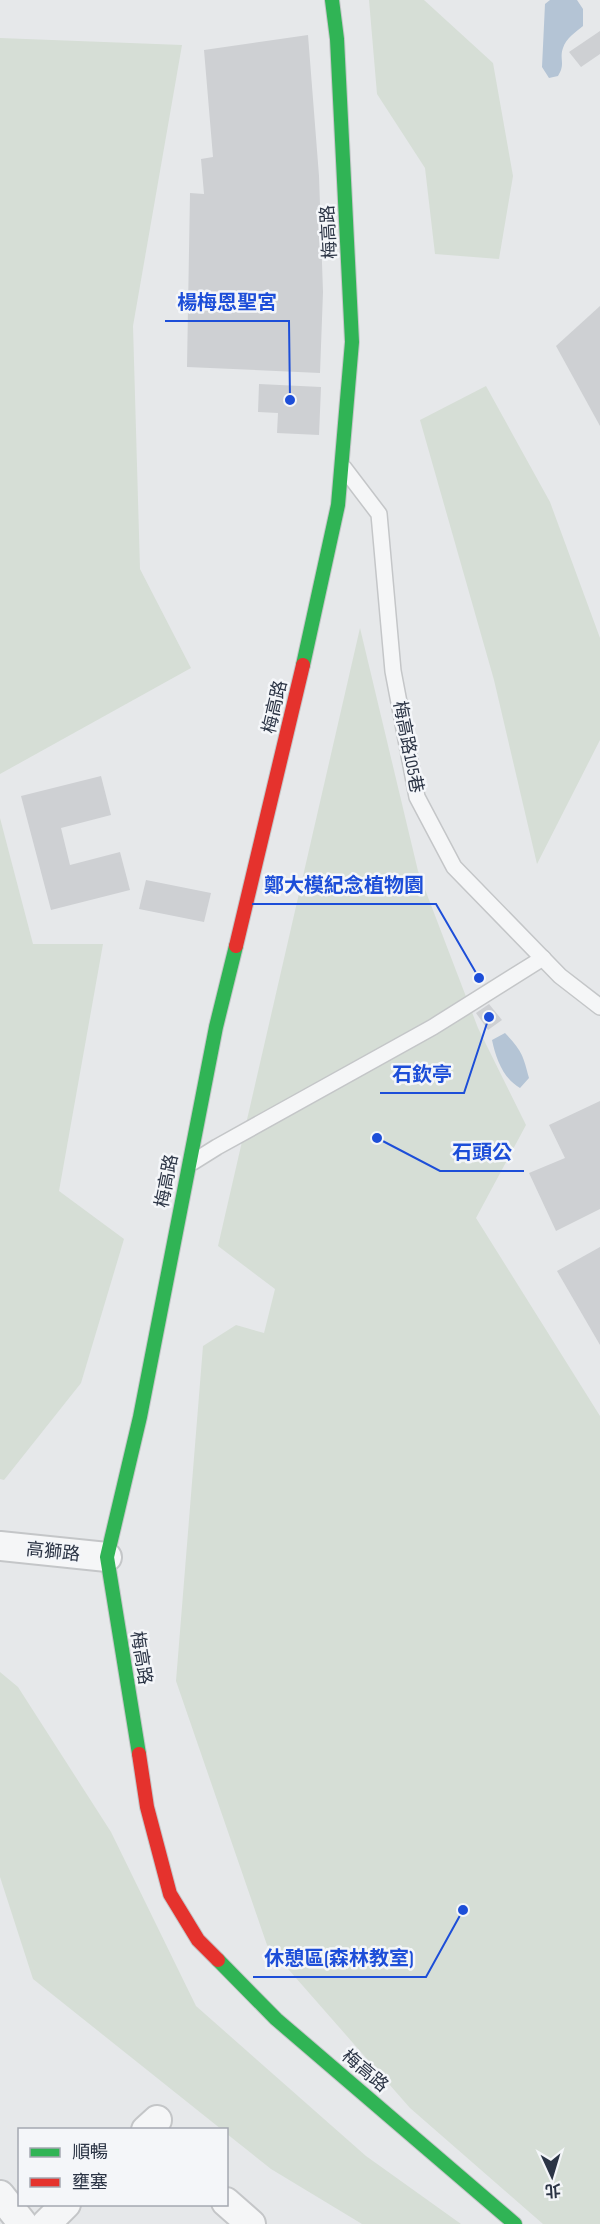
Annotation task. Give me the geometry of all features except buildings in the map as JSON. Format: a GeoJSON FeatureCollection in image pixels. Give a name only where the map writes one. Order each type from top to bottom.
{"type":"FeatureCollection","features":[{"type":"Feature","properties":{"kind":"street","name":"梅高路"},"geometry":{"type":"LineString","coordinates":[[332,0],[337,39],[352,342],[336,517],[216,1027],[140,1417],[107,1557],[147,1807],[170,1894],[198,1940],[276,2019],[515,2224]]}},
{"type":"Feature","properties":{"kind":"street","name":"高獅路"},"geometry":{"type":"LineString","coordinates":[[0,1546],[107,1557]]}},
{"type":"Feature","properties":{"kind":"street"},"geometry":{"type":"LineString","coordinates":[[0,2195],[23,2224]]}},
{"type":"Feature","properties":{"kind":"street"},"geometry":{"type":"LineString","coordinates":[[228,2204],[251,2224]]}},
{"type":"Feature","properties":{"kind":"street"},"geometry":{"type":"LineString","coordinates":[[45,2224],[65,2206]]}},
{"type":"Feature","properties":{"kind":"lane","name":"梅高路105巷"},"geometry":{"type":"LineString","coordinates":[[342,465],[379,514],[393,671],[417,797],[454,867],[560,976],[600,1007]]}},
{"type":"Feature","properties":{"kind":"lane"},"geometry":{"type":"LineString","coordinates":[[189,1165],[217,1147],[433,1027],[543,958]]}},
{"type":"Feature","properties":{"kind":"shaded area"},"geometry":{"type":"Polygon","coordinates":[[[369,0],[424,0],[493,63],[513,176],[499,259],[435,254],[425,168],[377,94],[369,0]]]}},
{"type":"Feature","properties":{"kind":"shaded area"},"geometry":{"type":"Polygon","coordinates":[[[0,38],[182,45],[133,326],[140,569],[191,668],[0,774],[0,38]]]}},
{"type":"Feature","properties":{"kind":"shaded area"},"geometry":{"type":"Polygon","coordinates":[[[486,386],[550,502],[600,638],[600,740],[537,864],[494,680],[420,420],[486,386]]]}},
{"type":"Feature","properties":{"kind":"shaded area"},"geometry":{"type":"Polygon","coordinates":[[[360,628],[418,871],[478,1028],[526,1125],[476,1218],[600,1416],[600,2224],[543,2224],[410,2108],[267,1945],[176,1681],[203,1346],[236,1325],[264,1333],[275,1289],[218,1246],[360,628]]]}},
{"type":"Feature","properties":{"kind":"shaded area"},"geometry":{"type":"Polygon","coordinates":[[[0,818],[33,944],[103,944],[59,1191],[124,1239],[81,1383],[4,1480],[0,1479],[0,818]]]}},
{"type":"Feature","properties":{"kind":"shaded area"},"geometry":{"type":"Polygon","coordinates":[[[0,1672],[18,1687],[111,1832],[196,2006],[366,2156],[461,2224],[362,2224],[271,2169],[228,2135],[228,2128],[220,2128],[33,1979],[0,1877],[0,1672]]]}},
{"type":"Feature","properties":{"kind":"water"},"geometry":{"type":"Polygon","coordinates":[[[550,0],[577,0],[583,9],[583,26],[564,44],[562,68],[558,76],[549,78],[542,67],[545,4],[550,0]]]}},
{"type":"Feature","properties":{"kind":"water"},"geometry":{"type":"Polygon","coordinates":[[[505,1033],[518,1049],[527,1070],[529,1078],[520,1088],[509,1079],[498,1061],[492,1040],[505,1033]]]}},
{"type":"Feature","properties":{"kind":"traffic: fast"},"geometry":{"type":"LineString","coordinates":[[303,665],[338,505],[352,342],[337,39],[332,0]]}},
{"type":"Feature","properties":{"kind":"traffic: fast"},"geometry":{"type":"LineString","coordinates":[[139,1754],[107,1557],[140,1417],[216,1027],[236,946]]}},
{"type":"Feature","properties":{"kind":"traffic: fast"},"geometry":{"type":"LineString","coordinates":[[218,1960],[276,2019],[515,2224]]}},
{"type":"Feature","properties":{"kind":"traffic: jam"},"geometry":{"type":"LineString","coordinates":[[236,946],[303,665]]}},
{"type":"Feature","properties":{"kind":"traffic: jam"},"geometry":{"type":"LineString","coordinates":[[139,1754],[147,1807],[170,1894],[198,1940],[218,1960]]}},
{"type":"Feature","properties":{"kind":"place","name":"楊梅恩聖宮"},"geometry":{"type":"Point","coordinates":[290,400]}},
{"type":"Feature","properties":{"kind":"place","name":"鄭大模紀念植物園"},"geometry":{"type":"Point","coordinates":[479,978]}},
{"type":"Feature","properties":{"kind":"place","name":"石欽亭"},"geometry":{"type":"Point","coordinates":[489,1017]}},
{"type":"Feature","properties":{"kind":"place","name":"石頭公"},"geometry":{"type":"Point","coordinates":[377,1138]}},
{"type":"Feature","properties":{"kind":"place","name":"休憩區(森林教室)"},"geometry":{"type":"Point","coordinates":[463,1910]}}]}
